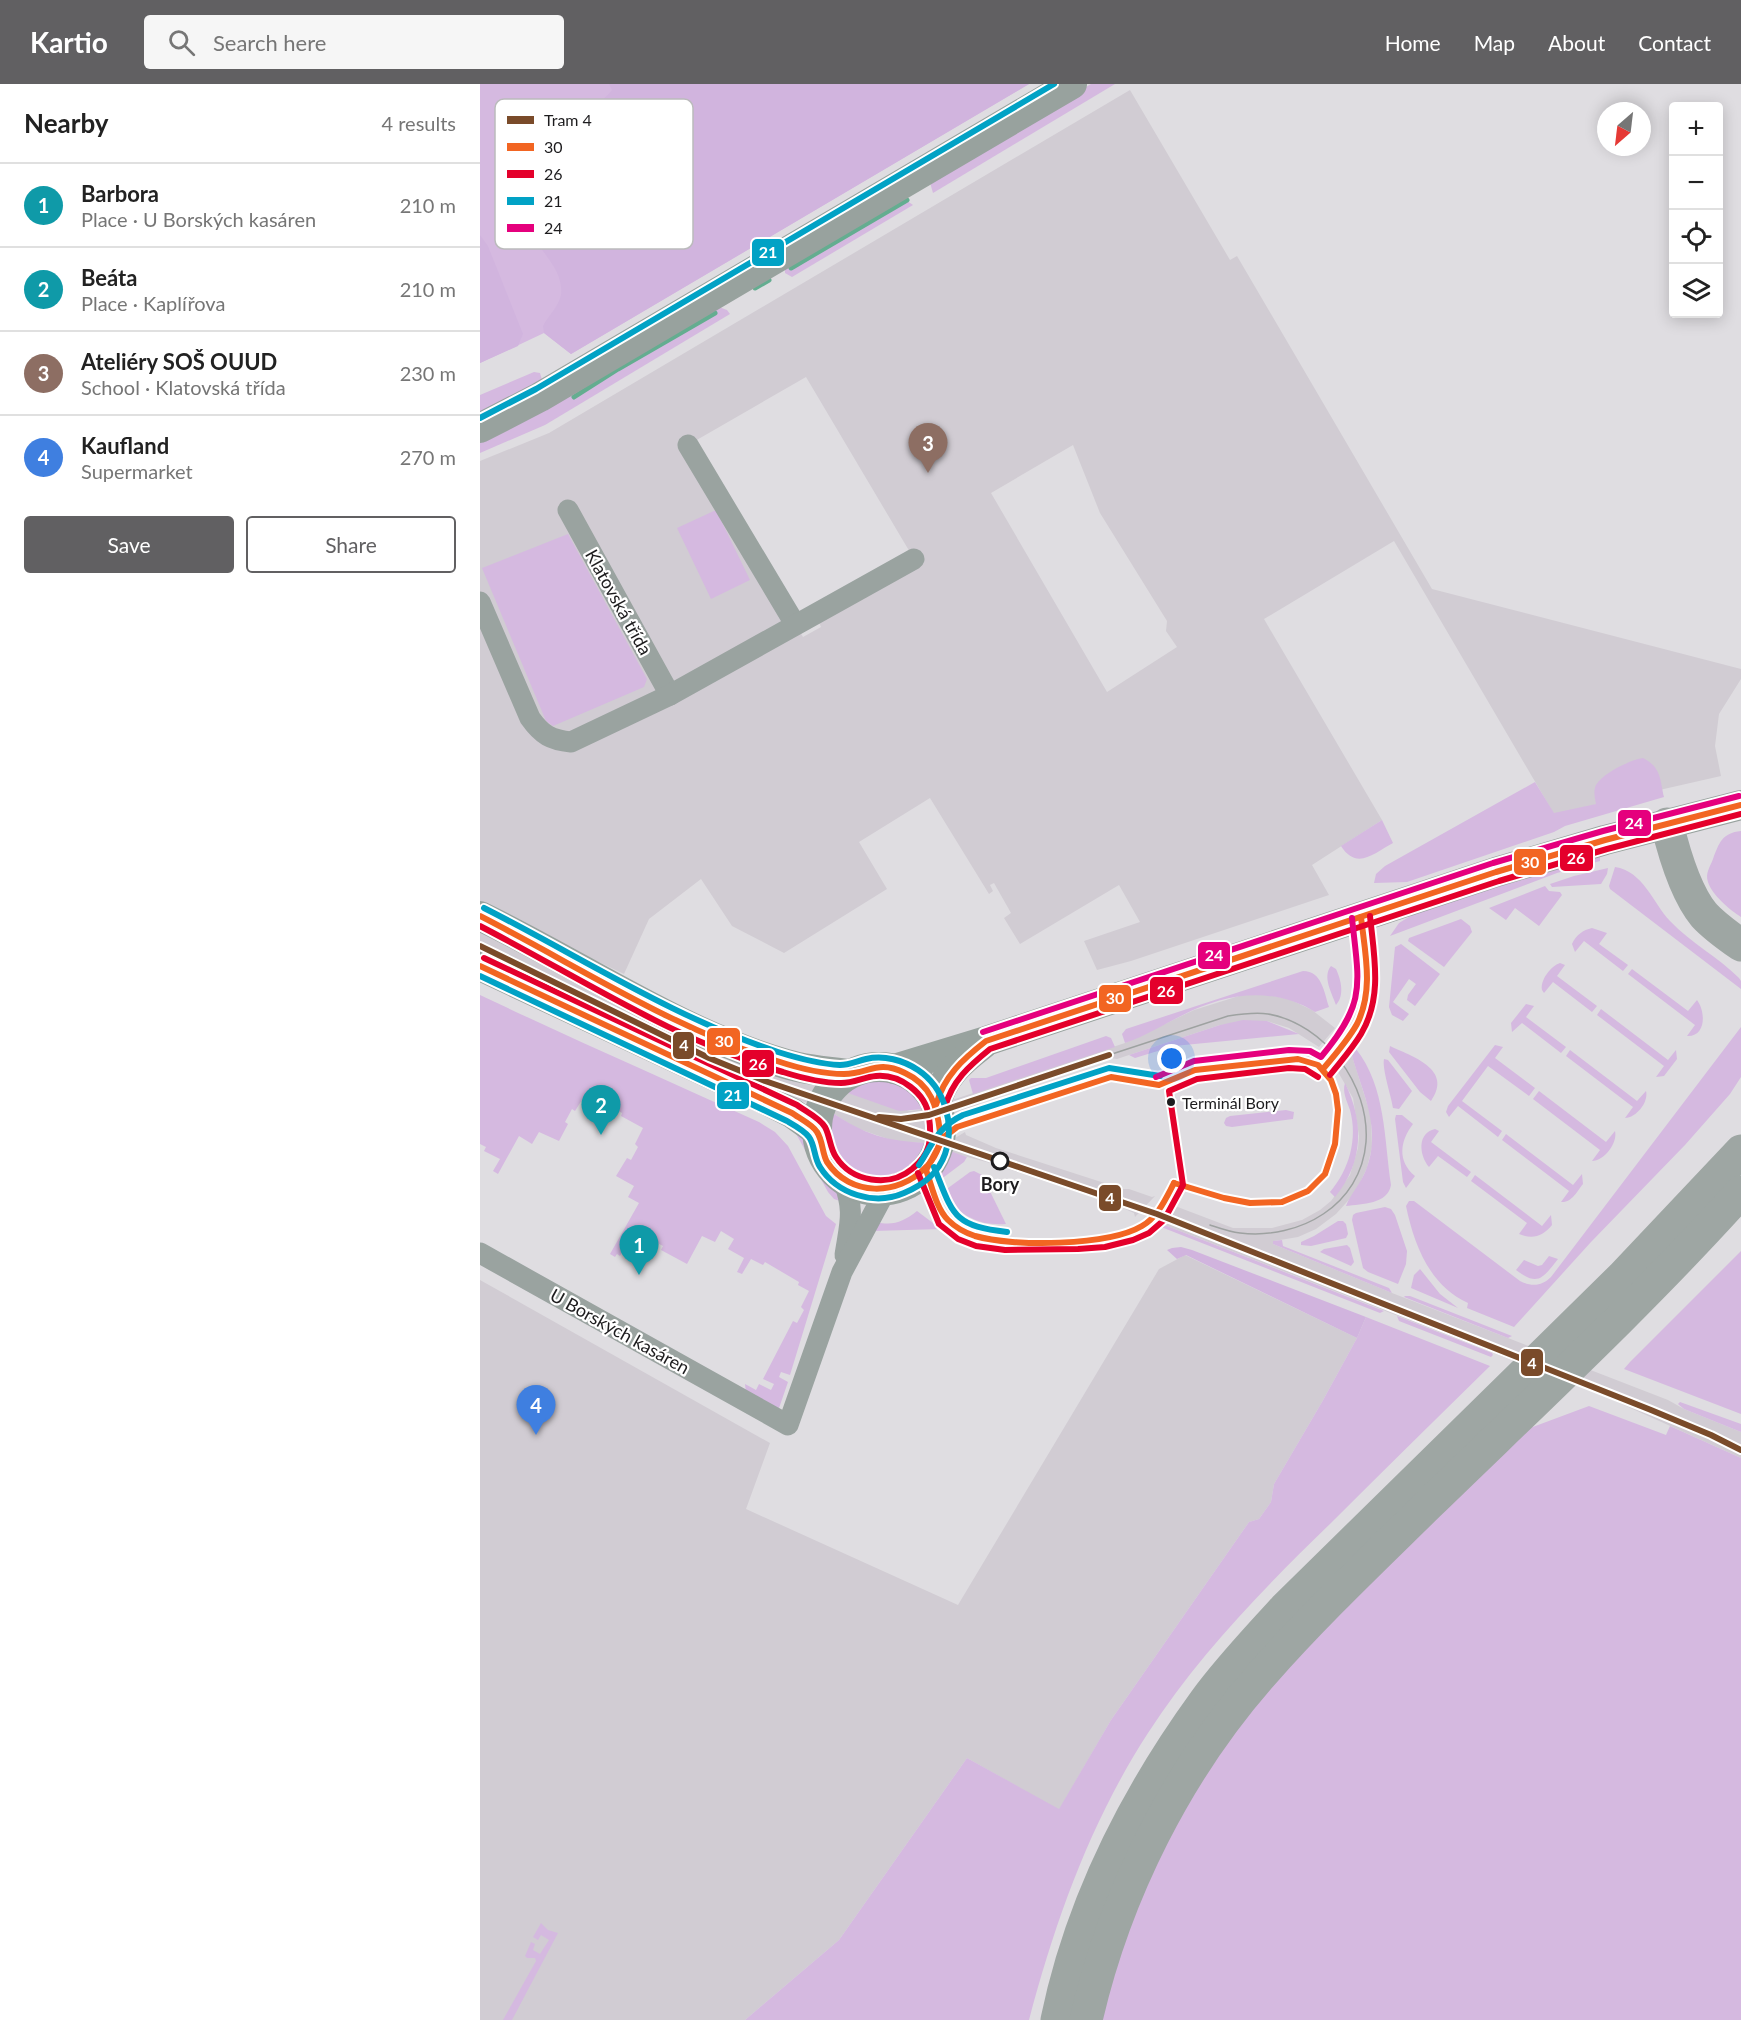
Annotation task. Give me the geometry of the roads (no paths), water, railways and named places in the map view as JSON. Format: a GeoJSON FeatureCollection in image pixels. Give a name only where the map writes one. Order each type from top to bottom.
{"type":"FeatureCollection","features":[{"type":"Feature","properties":{"kind":"main road"},"geometry":{"type":"LineString","coordinates":[[1667,824],[1675,858],[1703,914],[1719,930],[1741,945]]}},
{"type":"Feature","properties":{"kind":"main road"},"geometry":{"type":"LineString","coordinates":[[1057,2020],[1071,1963],[1088,1912],[1127,1826],[1153,1780],[1206,1700],[1241,1656],[1285,1608],[1622,1277],[1741,1151]]}},
{"type":"Feature","properties":{"kind":"main road"},"geometry":{"type":"LineString","coordinates":[[1086,2020],[1110,1938],[1151,1840],[1176,1795],[1230,1714],[1262,1674],[1310,1622],[1647,1291],[1741,1192]]}},
{"type":"Feature","properties":{"kind":"street"},"geometry":{"type":"LineString","coordinates":[[480,428],[540,397],[1072,84]]}},
{"type":"Feature","properties":{"kind":"street"},"geometry":{"type":"LineString","coordinates":[[688,445],[795,624]]}},
{"type":"Feature","properties":{"kind":"street","name":"Klatovská třída"},"geometry":{"type":"LineString","coordinates":[[568,510],[670,694]]}},
{"type":"Feature","properties":{"kind":"street"},"geometry":{"type":"LineString","coordinates":[[480,602],[530,718],[539,732],[561,741],[571,742],[670,694],[914,559]]}},
{"type":"Feature","properties":{"kind":"street"},"geometry":{"type":"LineString","coordinates":[[894,1069],[986,1041],[1496,872],[1741,805]]}},
{"type":"Feature","properties":{"kind":"street"},"geometry":{"type":"LineString","coordinates":[[480,916],[718,1039],[788,1064],[849,1074]]}},
{"type":"Feature","properties":{"kind":"street"},"geometry":{"type":"LineString","coordinates":[[480,966],[766,1100],[792,1113],[817,1131]]}},
{"type":"Feature","properties":{"kind":"street"},"geometry":{"type":"LineString","coordinates":[[936,1105],[942,1086],[954,1069],[986,1041]]}},
{"type":"Feature","properties":{"kind":"street"},"geometry":{"type":"LineString","coordinates":[[871,1067],[894,1069],[915,1078],[923,1086],[936,1105],[940,1118],[940,1136],[931,1162],[918,1177],[908,1184],[886,1191],[864,1189],[843,1179],[827,1163],[817,1131],[819,1111],[834,1086],[849,1074],[871,1067]]}},
{"type":"Feature","properties":{"kind":"street"},"geometry":{"type":"LineString","coordinates":[[842,1272],[852,1212],[843,1179]]}},
{"type":"Feature","properties":{"kind":"street"},"geometry":{"type":"LineString","coordinates":[[842,1272],[886,1191]]}},
{"type":"Feature","properties":{"kind":"street","name":"U Borských kasáren"},"geometry":{"type":"LineString","coordinates":[[480,1253],[788,1425],[842,1272]]}},
{"type":"Feature","properties":{"kind":"waterway"},"geometry":{"type":"LineString","coordinates":[[791,268],[907,200]]}},
{"type":"Feature","properties":{"kind":"waterway"},"geometry":{"type":"LineString","coordinates":[[755,288],[769,280]]}},
{"type":"Feature","properties":{"kind":"waterway"},"geometry":{"type":"LineString","coordinates":[[574,397],[715,313]]}},
{"type":"Feature","properties":{"kind":"tram line","name":"4"},"geometry":{"type":"LineString","coordinates":[[480,946],[709,1058],[765,1081],[1157,1214],[1651,1410],[1741,1450]]}},
{"type":"Feature","properties":{"kind":"tram line"},"geometry":{"type":"LineString","coordinates":[[1109,1055],[1228,1016],[1263,1013],[1289,1020],[1308,1030],[1340,1060],[1352,1079],[1365,1121],[1366,1142],[1362,1164],[1353,1184],[1340,1200],[1324,1214],[1284,1231],[1262,1234],[1240,1233],[1210,1225]]}},
{"type":"Feature","properties":{"kind":"tram line","name":"4"},"geometry":{"type":"LineString","coordinates":[[879,1117],[901,1119],[929,1115],[1109,1055]]}},
{"type":"Feature","properties":{"kind":"place","name":"Ateliéry SOŠ OUUD"},"geometry":{"type":"Point","coordinates":[928,473]}},
{"type":"Feature","properties":{"kind":"place","name":"Terminál Bory"},"geometry":{"type":"Point","coordinates":[1171,1102]}},
{"type":"Feature","properties":{"kind":"place","name":"Beáta"},"geometry":{"type":"Point","coordinates":[601,1135]}},
{"type":"Feature","properties":{"kind":"place","name":"Bory"},"geometry":{"type":"Point","coordinates":[1000,1161]}},
{"type":"Feature","properties":{"kind":"place","name":"Barbora"},"geometry":{"type":"Point","coordinates":[639,1275]}},
{"type":"Feature","properties":{"kind":"place","name":"Kaufland"},"geometry":{"type":"Point","coordinates":[536,1435]}}]}
